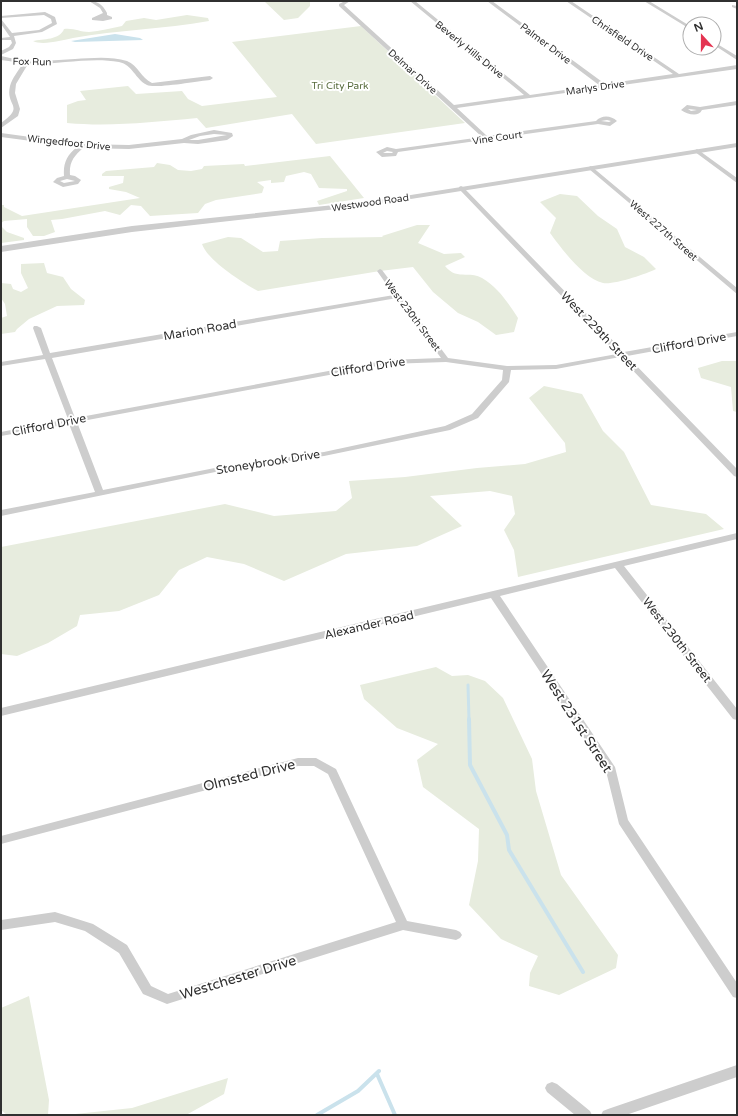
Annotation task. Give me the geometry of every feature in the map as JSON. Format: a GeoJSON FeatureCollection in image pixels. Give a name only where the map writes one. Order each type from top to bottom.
{"type":"FeatureCollection","features":[{"type":"Feature","properties":{"kind":"street"},"geometry":{"type":"LineString","coordinates":[[92,1],[103,8],[105,13],[104,15]]}},
{"type":"Feature","properties":{"kind":"street","name":"Beverly Hills Drive"},"geometry":{"type":"LineString","coordinates":[[412,1],[528,96]]}},
{"type":"Feature","properties":{"kind":"street","name":"Palmer Drive"},"geometry":{"type":"LineString","coordinates":[[489,1],[604,86]]}},
{"type":"Feature","properties":{"kind":"street","name":"Chrisfield Drive"},"geometry":{"type":"LineString","coordinates":[[568,1],[679,76]]}},
{"type":"Feature","properties":{"kind":"street"},"geometry":{"type":"LineString","coordinates":[[646,1],[682,23]]}},
{"type":"Feature","properties":{"kind":"street","name":"Delmar Drive"},"geometry":{"type":"LineString","coordinates":[[345,2],[342,6],[486,138]]}},
{"type":"Feature","properties":{"kind":"street"},"geometry":{"type":"LineString","coordinates":[[1,39],[12,37],[35,33],[55,23],[53,18],[45,13],[1,19],[12,37],[14,44],[11,48],[1,53]]}},
{"type":"Feature","properties":{"kind":"street"},"geometry":{"type":"LineString","coordinates":[[722,48],[737,58]]}},
{"type":"Feature","properties":{"kind":"street","name":"Fox Run"},"geometry":{"type":"LineString","coordinates":[[1,58],[26,62],[100,60],[124,62],[131,65],[143,81],[151,85],[210,78]]}},
{"type":"Feature","properties":{"kind":"street"},"geometry":{"type":"LineString","coordinates":[[1,126],[15,116],[17,109],[12,93],[13,84],[26,62]]}},
{"type":"Feature","properties":{"kind":"street","name":"Marlys Drive"},"geometry":{"type":"LineString","coordinates":[[453,107],[737,67]]}},
{"type":"Feature","properties":{"kind":"street"},"geometry":{"type":"LineString","coordinates":[[700,109],[737,103]]}},
{"type":"Feature","properties":{"kind":"street","name":"Vine Court"},"geometry":{"type":"LineString","coordinates":[[396,151],[598,122]]}},
{"type":"Feature","properties":{"kind":"street","name":"Wingedfoot Drive"},"geometry":{"type":"LineString","coordinates":[[1,135],[82,146],[129,147],[184,140],[198,142],[230,136],[228,132],[220,131],[190,136],[184,140]]}},
{"type":"Feature","properties":{"kind":"street","name":"Westwood Road"},"geometry":{"type":"LineString","coordinates":[[1,249],[132,229],[373,203],[737,145]]}},
{"type":"Feature","properties":{"kind":"street"},"geometry":{"type":"LineString","coordinates":[[67,177],[66,165],[70,157],[82,146]]}},
{"type":"Feature","properties":{"kind":"street"},"geometry":{"type":"LineString","coordinates":[[697,151],[737,181]]}},
{"type":"Feature","properties":{"kind":"street","name":"West 227th Street"},"geometry":{"type":"LineString","coordinates":[[592,168],[737,292]]}},
{"type":"Feature","properties":{"kind":"street","name":"West 229th Street"},"geometry":{"type":"LineString","coordinates":[[462,188],[737,474]]}},
{"type":"Feature","properties":{"kind":"street","name":"West 230th Street"},"geometry":{"type":"LineString","coordinates":[[380,271],[446,360]]}},
{"type":"Feature","properties":{"kind":"street","name":"Marion Road"},"geometry":{"type":"LineString","coordinates":[[1,364],[398,296]]}},
{"type":"Feature","properties":{"kind":"street"},"geometry":{"type":"LineString","coordinates":[[37,328],[49,356],[100,494]]}},
{"type":"Feature","properties":{"kind":"street","name":"Clifford Drive"},"geometry":{"type":"LineString","coordinates":[[1,434],[388,362],[446,360],[507,368],[556,367],[737,334]]}},
{"type":"Feature","properties":{"kind":"street","name":"Stoneybrook Drive"},"geometry":{"type":"LineString","coordinates":[[1,513],[225,468],[324,454],[447,428],[475,416],[506,380],[507,368]]}},
{"type":"Feature","properties":{"kind":"street","name":"Alexander Road"},"geometry":{"type":"LineString","coordinates":[[1,712],[495,596],[737,536]]}},
{"type":"Feature","properties":{"kind":"street","name":"West 230th Street"},"geometry":{"type":"LineString","coordinates":[[618,565],[737,716]]}},
{"type":"Feature","properties":{"kind":"street","name":"West 231st Street"},"geometry":{"type":"LineString","coordinates":[[495,596],[611,770],[623,821],[737,993]]}},
{"type":"Feature","properties":{"kind":"street","name":"Olmsted Drive"},"geometry":{"type":"LineString","coordinates":[[1,840],[298,762],[316,762],[332,772],[403,925]]}},
{"type":"Feature","properties":{"kind":"street","name":"Westchester Drive"},"geometry":{"type":"LineString","coordinates":[[1,925],[55,917],[89,927],[123,949],[147,990],[168,999],[403,925],[456,935]]}},
{"type":"Feature","properties":{"kind":"street"},"geometry":{"type":"LineString","coordinates":[[608,1115],[737,1071]]}},
{"type":"Feature","properties":{"kind":"street"},"geometry":{"type":"LineString","coordinates":[[552,1088],[585,1115]]}},
{"type":"Feature","properties":{"kind":"green space"},"geometry":{"type":"Polygon","coordinates":[[[264,1],[310,1],[310,6],[298,18],[284,20],[264,1]]]}},
{"type":"Feature","properties":{"kind":"green space"},"geometry":{"type":"Polygon","coordinates":[[[187,15],[208,18],[209,21],[90,35],[47,43],[33,41],[55,37],[62,33],[64,29],[93,32],[122,26],[126,21],[144,18],[156,20],[187,15]]]}},
{"type":"Feature","properties":{"kind":"green space","name":"Tri City Park"},"geometry":{"type":"Polygon","coordinates":[[[361,26],[465,123],[316,144],[292,114],[206,128],[197,118],[116,124],[67,123],[67,105],[86,100],[80,91],[128,86],[136,94],[182,91],[188,99],[202,106],[277,97],[232,42],[361,26]]]}},
{"type":"Feature","properties":{"kind":"green space"},"geometry":{"type":"Polygon","coordinates":[[[330,156],[364,198],[319,205],[317,201],[347,191],[347,189],[319,188],[311,174],[304,172],[286,176],[284,182],[271,183],[271,180],[257,182],[264,187],[262,193],[216,200],[205,204],[198,213],[150,216],[141,206],[131,205],[120,215],[105,211],[51,220],[55,232],[44,236],[33,236],[27,227],[27,219],[4,221],[1,223],[1,205],[4,205],[4,207],[22,216],[140,198],[126,192],[109,189],[109,187],[123,183],[124,176],[102,176],[102,174],[106,171],[154,167],[157,163],[170,165],[178,170],[191,171],[202,169],[204,166],[244,164],[245,166],[330,156]]]}},
{"type":"Feature","properties":{"kind":"green space"},"geometry":{"type":"Polygon","coordinates":[[[560,194],[577,196],[598,216],[617,229],[625,247],[644,257],[656,269],[630,279],[608,283],[603,283],[588,276],[560,247],[550,233],[556,218],[540,202],[560,194]]]}},
{"type":"Feature","properties":{"kind":"green space"},"geometry":{"type":"Polygon","coordinates":[[[417,225],[430,225],[418,243],[444,254],[461,253],[465,257],[445,266],[454,273],[482,278],[498,291],[518,318],[514,332],[496,335],[478,322],[458,313],[433,292],[413,267],[258,291],[235,277],[218,264],[205,250],[202,244],[228,237],[241,238],[263,252],[278,251],[280,241],[322,238],[383,237],[382,236],[417,225]]]}},
{"type":"Feature","properties":{"kind":"green space"},"geometry":{"type":"Polygon","coordinates":[[[1,226],[7,232],[24,238],[24,240],[1,243],[1,226]]]}},
{"type":"Feature","properties":{"kind":"green space"},"geometry":{"type":"Polygon","coordinates":[[[44,263],[47,273],[63,277],[71,289],[85,300],[84,305],[57,306],[29,319],[15,332],[1,334],[1,318],[7,316],[5,304],[1,298],[1,283],[11,284],[13,289],[21,292],[28,288],[21,273],[21,264],[44,263]]]}},
{"type":"Feature","properties":{"kind":"green space"},"geometry":{"type":"Polygon","coordinates":[[[722,361],[737,361],[737,412],[733,411],[731,387],[701,378],[698,368],[722,361]]]}},
{"type":"Feature","properties":{"kind":"green space"},"geometry":{"type":"Polygon","coordinates":[[[544,386],[582,394],[603,431],[624,452],[651,505],[706,514],[724,529],[518,577],[514,550],[504,530],[515,514],[512,496],[490,491],[430,496],[462,526],[417,546],[346,554],[284,581],[244,564],[207,557],[179,570],[159,595],[119,611],[80,615],[77,626],[48,643],[17,656],[1,654],[1,547],[225,504],[274,516],[336,511],[352,498],[349,481],[405,477],[525,464],[566,452],[565,443],[529,398],[544,386]]]}},
{"type":"Feature","properties":{"kind":"green space"},"geometry":{"type":"Polygon","coordinates":[[[436,667],[452,676],[468,675],[485,681],[503,698],[532,759],[536,791],[561,875],[618,955],[616,968],[559,995],[529,986],[530,973],[538,956],[501,939],[469,905],[478,861],[479,829],[423,787],[417,760],[438,744],[397,728],[364,699],[360,685],[436,667]]]}},
{"type":"Feature","properties":{"kind":"green space"},"geometry":{"type":"Polygon","coordinates":[[[29,996],[49,1100],[48,1115],[7,1115],[1,1110],[1,1008],[29,996]]]}},
{"type":"Feature","properties":{"kind":"green space"},"geometry":{"type":"Polygon","coordinates":[[[228,1078],[224,1094],[186,1115],[66,1115],[132,1108],[228,1078]]]}},
{"type":"Feature","properties":{"kind":"water"},"geometry":{"type":"Polygon","coordinates":[[[115,34],[140,38],[143,40],[71,41],[115,34]]]}},
{"type":"Feature","properties":{"kind":"waterway"},"geometry":{"type":"LineString","coordinates":[[468,685],[469,720]]}},
{"type":"Feature","properties":{"kind":"waterway"},"geometry":{"type":"LineString","coordinates":[[469,719],[470,765],[507,835],[509,850],[583,972]]}},
{"type":"Feature","properties":{"kind":"waterway"},"geometry":{"type":"LineString","coordinates":[[317,1115],[358,1091],[379,1071]]}},
{"type":"Feature","properties":{"kind":"waterway"},"geometry":{"type":"LineString","coordinates":[[377,1074],[395,1115]]}}]}
